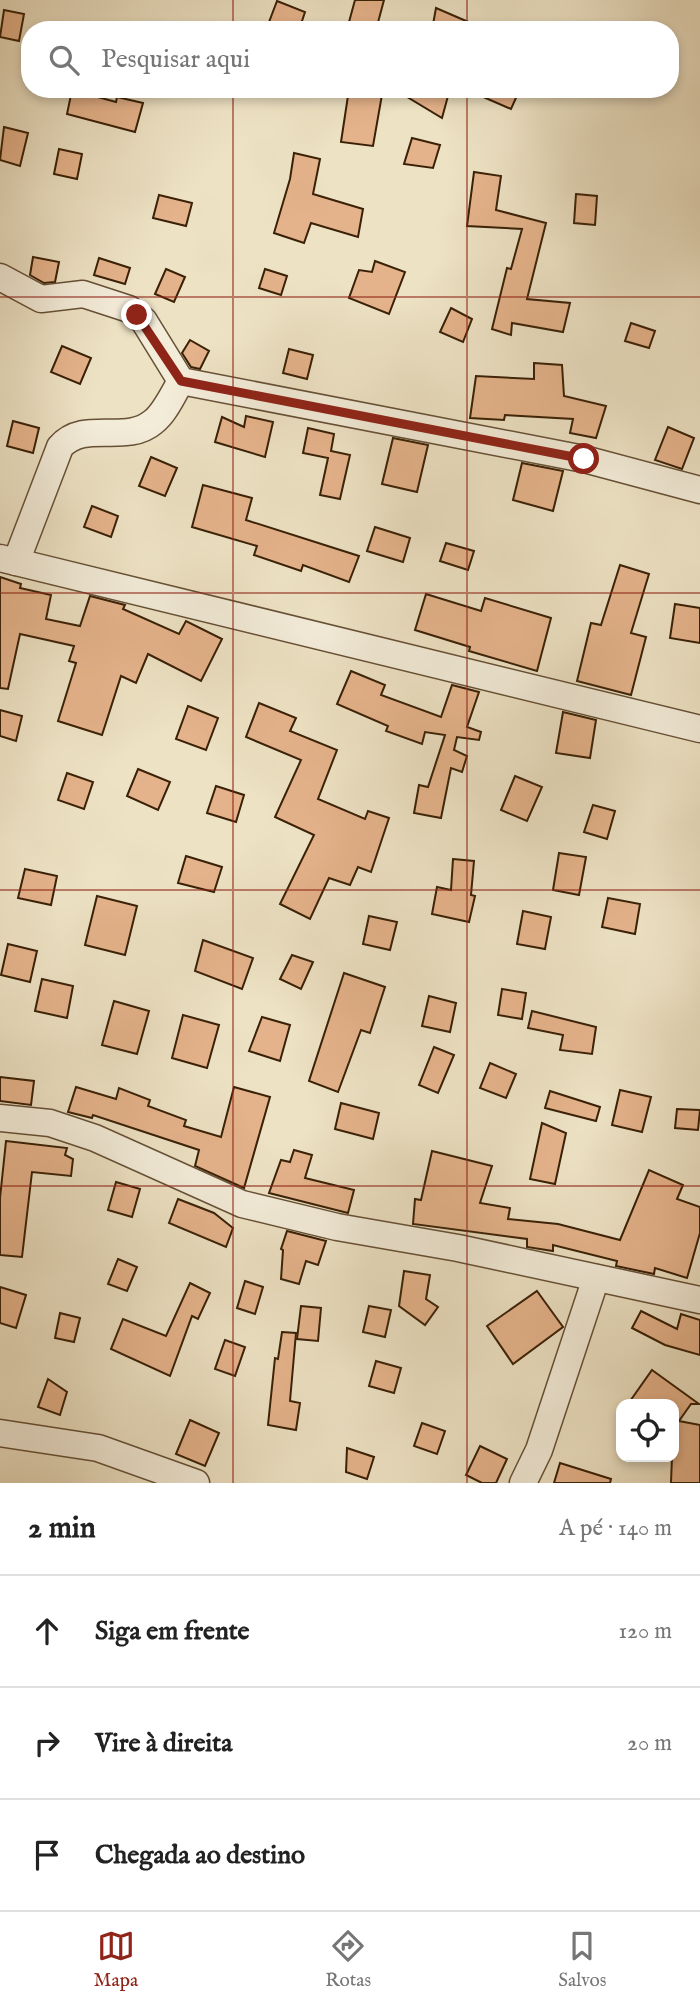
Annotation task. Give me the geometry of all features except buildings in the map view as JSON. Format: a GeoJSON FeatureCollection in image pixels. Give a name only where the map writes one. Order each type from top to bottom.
{"type":"FeatureCollection","features":[{"type":"Feature","properties":{"kind":"street"},"geometry":{"type":"LineString","coordinates":[[0,277],[41,299],[83,294],[129,309],[144,321],[181,381],[584,459],[700,490]]}},
{"type":"Feature","properties":{"kind":"street"},"geometry":{"type":"LineString","coordinates":[[181,381],[155,421],[143,429],[77,434],[65,441],[8,560],[700,729]]}},
{"type":"Feature","properties":{"kind":"street"},"geometry":{"type":"LineString","coordinates":[[0,1118],[50,1123],[95,1138],[242,1204],[337,1227],[458,1248],[700,1300]]}},
{"type":"Feature","properties":{"kind":"street"},"geometry":{"type":"LineString","coordinates":[[523,1483],[539,1450],[596,1278]]}},
{"type":"Feature","properties":{"kind":"street"},"geometry":{"type":"LineString","coordinates":[[0,1433],[98,1448],[196,1483]]}},
{"type":"Feature","properties":{"kind":"route"},"geometry":{"type":"LineString","coordinates":[[137,315],[144,321],[181,381],[584,459]]}}]}
